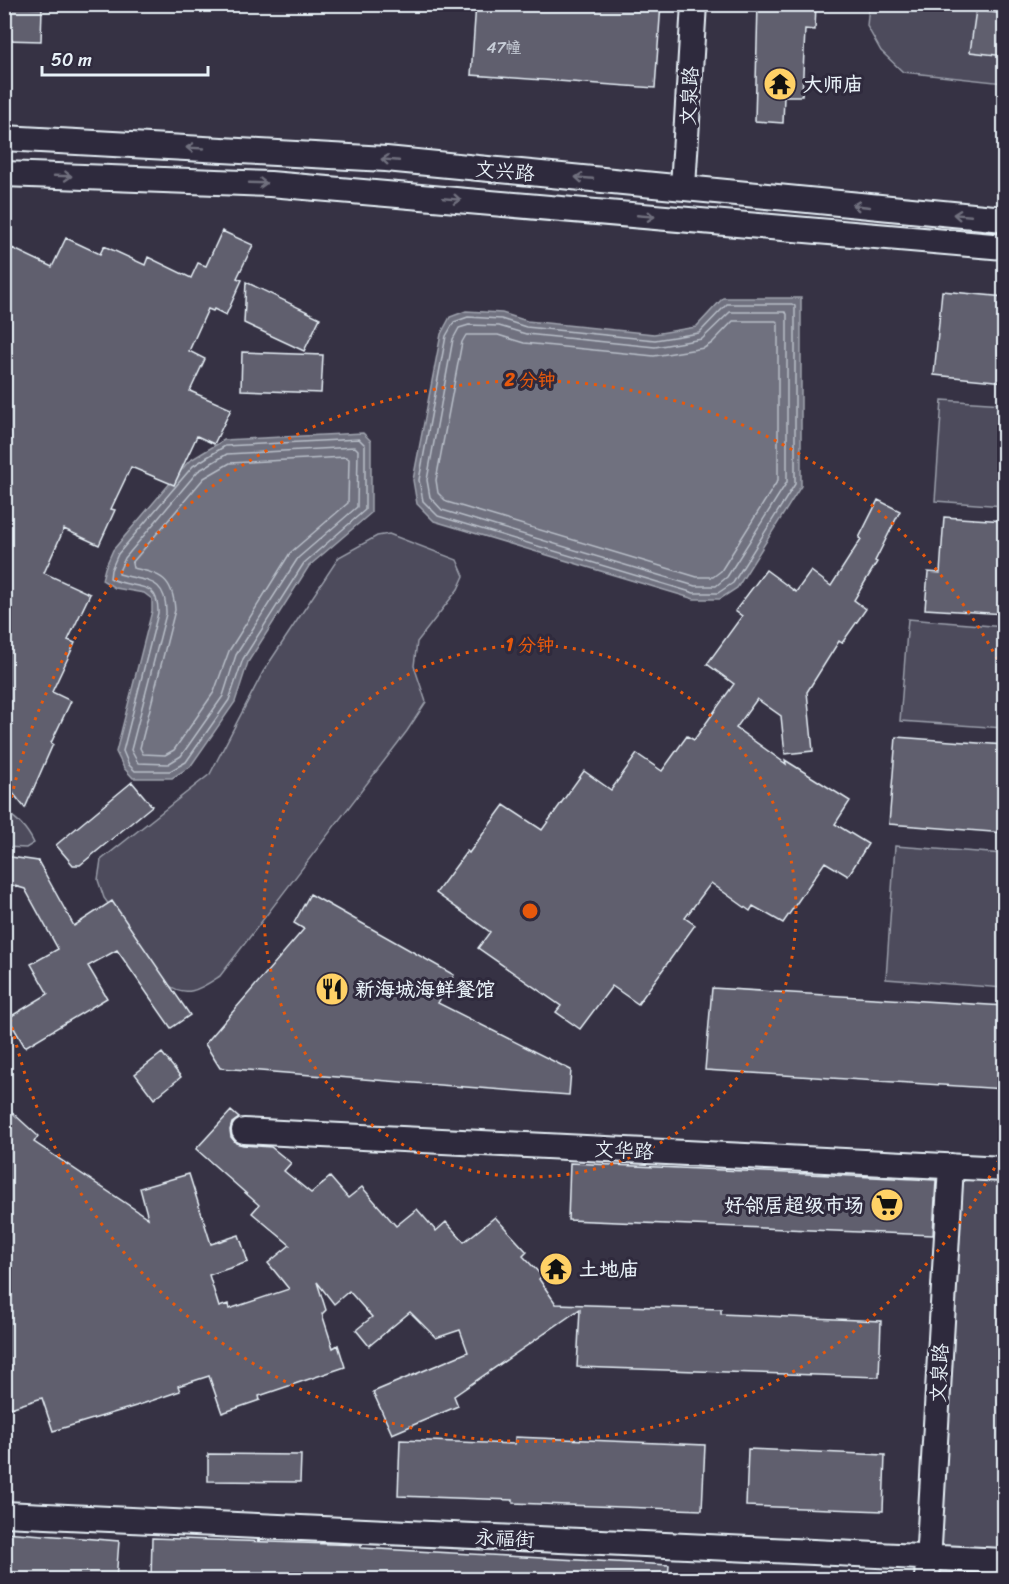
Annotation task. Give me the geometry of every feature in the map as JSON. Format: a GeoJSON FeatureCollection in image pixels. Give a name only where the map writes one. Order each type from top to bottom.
{"type":"FeatureCollection","features":[{"type":"Feature","properties":{"kind":"street","name":"文泉路"},"geometry":{"type":"LineString","coordinates":[[683,187],[694,4]]}},
{"type":"Feature","properties":{"kind":"street","name":"文兴路"},"geometry":{"type":"LineString","coordinates":[[4,138],[386,159],[1005,219]]}},
{"type":"Feature","properties":{"kind":"street","name":"文兴路"},"geometry":{"type":"LineString","coordinates":[[4,174],[270,184],[1005,247]]}},
{"type":"Feature","properties":{"kind":"street"},"geometry":{"type":"LineString","coordinates":[[917,239],[920,212]]}},
{"type":"Feature","properties":{"kind":"street","name":"文华路"},"geometry":{"type":"LineString","coordinates":[[243,1131],[1005,1169]]}},
{"type":"Feature","properties":{"kind":"street","name":"文泉路"},"geometry":{"type":"LineString","coordinates":[[928,1568],[951,1166]]}},
{"type":"Feature","properties":{"kind":"street","name":"永福街"},"geometry":{"type":"LineString","coordinates":[[4,1514],[928,1568],[1005,1561]]}},
{"type":"Feature","properties":{"kind":"shaded area"},"geometry":{"type":"Polygon","coordinates":[[[869,5],[1004,5],[1004,83],[903,72],[881,51],[867,26],[869,5]]]}},
{"type":"Feature","properties":{"kind":"shaded area"},"geometry":{"type":"Polygon","coordinates":[[[942,400],[1004,404],[1004,506],[935,501],[942,400]]]}},
{"type":"Feature","properties":{"kind":"shaded area"},"geometry":{"type":"Polygon","coordinates":[[[389,534],[457,560],[464,576],[458,589],[417,642],[414,666],[426,702],[407,731],[220,976],[193,990],[173,988],[165,983],[104,898],[98,880],[101,860],[210,774],[263,672],[339,557],[377,536],[389,534]]]}},
{"type":"Feature","properties":{"kind":"shaded area"},"geometry":{"type":"Polygon","coordinates":[[[908,619],[1004,627],[1004,728],[900,721],[908,619]]]}},
{"type":"Feature","properties":{"kind":"shaded area"},"geometry":{"type":"Polygon","coordinates":[[[5,812],[22,825],[34,843],[26,848],[5,847],[5,812]]]}},
{"type":"Feature","properties":{"kind":"shaded area"},"geometry":{"type":"Polygon","coordinates":[[[895,846],[1004,854],[1004,988],[886,979],[895,846]]]}},
{"type":"Feature","properties":{"kind":"shaded area"},"geometry":{"type":"Polygon","coordinates":[[[951,1166],[1004,1169],[1004,1561],[928,1557],[951,1166]]]}},
{"type":"Feature","properties":{"kind":"water"},"geometry":{"type":"Polygon","coordinates":[[[723,298],[801,298],[801,486],[737,588],[720,599],[694,599],[434,521],[417,504],[413,480],[441,334],[450,317],[466,311],[502,313],[527,321],[654,334],[696,327],[723,298]]]}},
{"type":"Feature","properties":{"kind":"water"},"geometry":{"type":"Polygon","coordinates":[[[363,433],[371,441],[371,513],[309,566],[248,662],[235,702],[190,767],[172,778],[133,778],[124,768],[116,752],[152,611],[152,599],[144,593],[115,588],[102,580],[113,550],[189,461],[224,440],[363,433]]]}},
{"type":"Feature","properties":{"kind":"building"},"geometry":{"type":"Polygon","coordinates":[[[476,4],[661,4],[655,88],[471,75],[476,4]]]}},
{"type":"Feature","properties":{"kind":"building"},"geometry":{"type":"Polygon","coordinates":[[[758,4],[816,4],[815,30],[805,29],[802,96],[784,96],[783,123],[755,121],[758,4]]]}},
{"type":"Feature","properties":{"kind":"building"},"geometry":{"type":"Polygon","coordinates":[[[4,6],[42,8],[41,41],[4,40],[4,6]]]}},
{"type":"Feature","properties":{"kind":"building"},"geometry":{"type":"Polygon","coordinates":[[[976,10],[1005,14],[1005,56],[970,52],[976,10]]]}},
{"type":"Feature","properties":{"kind":"building"},"geometry":{"type":"Polygon","coordinates":[[[222,231],[253,245],[237,278],[242,280],[226,315],[214,309],[213,311],[208,309],[189,351],[205,359],[190,391],[231,409],[214,444],[197,436],[174,485],[131,467],[111,509],[115,510],[99,545],[64,529],[44,573],[90,594],[68,640],[75,643],[52,692],[71,701],[25,808],[12,792],[4,797],[4,263],[12,248],[52,267],[66,238],[100,254],[104,246],[145,265],[148,257],[191,278],[198,263],[206,266],[222,231]]]}},
{"type":"Feature","properties":{"kind":"building"},"geometry":{"type":"Polygon","coordinates":[[[246,282],[320,318],[304,351],[244,323],[246,282]]]}},
{"type":"Feature","properties":{"kind":"building"},"geometry":{"type":"Polygon","coordinates":[[[942,291],[1005,297],[1005,382],[934,375],[942,291]]]}},
{"type":"Feature","properties":{"kind":"building"},"geometry":{"type":"Polygon","coordinates":[[[242,352],[323,355],[321,393],[241,390],[242,352]]]}},
{"type":"Feature","properties":{"kind":"building"},"geometry":{"type":"Polygon","coordinates":[[[878,500],[900,511],[875,561],[877,562],[854,600],[866,609],[842,643],[839,641],[807,692],[813,751],[785,754],[781,716],[757,699],[736,728],[786,764],[785,760],[850,801],[835,824],[868,844],[848,876],[825,862],[783,923],[753,906],[750,911],[711,883],[685,918],[695,925],[638,1004],[612,986],[580,1029],[556,1012],[561,1006],[478,948],[490,932],[436,893],[504,805],[542,830],[584,771],[611,790],[637,754],[662,771],[687,736],[694,740],[734,684],[707,664],[742,616],[735,611],[766,570],[796,592],[811,571],[831,586],[861,539],[859,538],[878,500]]]}},
{"type":"Feature","properties":{"kind":"building"},"geometry":{"type":"Polygon","coordinates":[[[944,517],[1005,521],[1005,614],[925,609],[928,572],[940,573],[944,517]]]}},
{"type":"Feature","properties":{"kind":"building"},"geometry":{"type":"Polygon","coordinates":[[[896,737],[1005,745],[1005,833],[889,824],[896,737]]]}},
{"type":"Feature","properties":{"kind":"building"},"geometry":{"type":"Polygon","coordinates":[[[132,782],[152,806],[80,865],[73,865],[56,845],[132,782]]]}},
{"type":"Feature","properties":{"kind":"building"},"geometry":{"type":"Polygon","coordinates":[[[4,856],[38,861],[74,926],[112,901],[190,1015],[171,1028],[117,950],[88,966],[107,998],[25,1047],[8,1018],[48,994],[31,964],[58,949],[25,889],[4,883],[4,856]]]}},
{"type":"Feature","properties":{"kind":"building","name":"新海城海鲜餐馆"},"geometry":{"type":"Polygon","coordinates":[[[310,894],[454,975],[438,1003],[571,1070],[569,1095],[220,1068],[205,1044],[304,929],[294,923],[310,894]]]}},
{"type":"Feature","properties":{"kind":"building"},"geometry":{"type":"Polygon","coordinates":[[[712,988],[1005,1006],[1005,1089],[705,1070],[712,988]]]}},
{"type":"Feature","properties":{"kind":"building"},"geometry":{"type":"Polygon","coordinates":[[[162,1053],[181,1077],[154,1099],[135,1074],[162,1053]]]}},
{"type":"Feature","properties":{"kind":"building"},"geometry":{"type":"Polygon","coordinates":[[[4,1105],[38,1136],[34,1142],[148,1218],[140,1188],[189,1174],[211,1244],[239,1235],[248,1262],[209,1275],[219,1307],[228,1304],[229,1309],[289,1289],[268,1263],[290,1245],[252,1213],[259,1205],[196,1149],[231,1111],[239,1118],[232,1123],[230,1130],[231,1137],[236,1143],[271,1147],[291,1163],[284,1171],[311,1193],[330,1177],[348,1198],[362,1187],[396,1226],[417,1209],[436,1231],[446,1222],[464,1242],[495,1217],[527,1252],[523,1256],[542,1276],[539,1279],[556,1304],[721,1309],[721,1314],[881,1321],[879,1377],[577,1367],[580,1309],[454,1396],[458,1406],[392,1434],[373,1392],[468,1352],[460,1330],[436,1338],[410,1312],[369,1346],[356,1330],[372,1317],[349,1291],[334,1304],[317,1282],[326,1310],[322,1314],[333,1348],[338,1345],[345,1367],[259,1396],[260,1400],[222,1413],[209,1376],[178,1386],[180,1391],[53,1431],[42,1398],[4,1410],[4,1105]]]}},
{"type":"Feature","properties":{"kind":"building"},"geometry":{"type":"Polygon","coordinates":[[[570,1163],[936,1180],[933,1235],[568,1220],[570,1163]]]}},
{"type":"Feature","properties":{"kind":"building"},"geometry":{"type":"Polygon","coordinates":[[[515,1437],[705,1445],[702,1510],[398,1496],[400,1440],[515,1444],[515,1437]]]}},
{"type":"Feature","properties":{"kind":"building"},"geometry":{"type":"Polygon","coordinates":[[[748,1449],[885,1455],[883,1511],[746,1506],[748,1449]]]}},
{"type":"Feature","properties":{"kind":"building"},"geometry":{"type":"Polygon","coordinates":[[[208,1454],[301,1455],[300,1482],[208,1481],[208,1454]]]}},
{"type":"Feature","properties":{"kind":"building"},"geometry":{"type":"Polygon","coordinates":[[[4,1532],[119,1541],[116,1580],[4,1580],[4,1532]]]}},
{"type":"Feature","properties":{"kind":"building"},"geometry":{"type":"Polygon","coordinates":[[[152,1538],[361,1545],[361,1548],[669,1565],[668,1580],[151,1580],[152,1538]]]}},
{"type":"Feature","properties":{"kind":"place","name":"大师庙"},"geometry":{"type":"Point","coordinates":[780,84]}},
{"type":"Feature","properties":{"kind":"place","name":"新海城海鲜餐馆"},"geometry":{"type":"Point","coordinates":[332,989]}},
{"type":"Feature","properties":{"kind":"place","name":"好邻居超级市场"},"geometry":{"type":"Point","coordinates":[887,1205]}},
{"type":"Feature","properties":{"kind":"place","name":"土地庙"},"geometry":{"type":"Point","coordinates":[556,1269]}}]}
